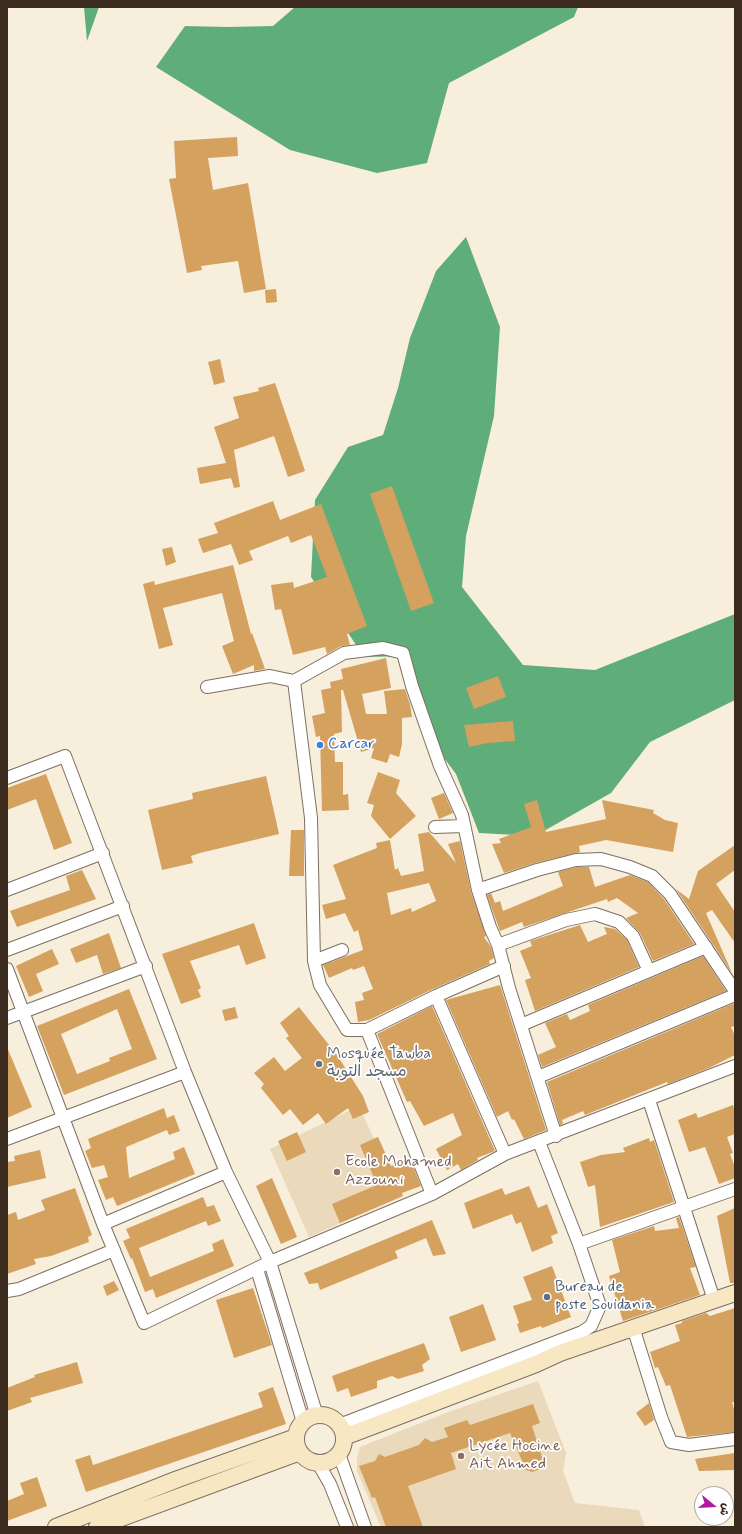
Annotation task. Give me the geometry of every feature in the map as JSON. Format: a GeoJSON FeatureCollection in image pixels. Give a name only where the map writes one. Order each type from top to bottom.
{"type":"FeatureCollection","features":[{"type":"Feature","properties":{"kind":"street"},"geometry":{"type":"LineString","coordinates":[[207,687],[270,676],[294,681],[344,653],[383,648],[403,653],[412,686],[440,766],[462,815],[478,890],[490,927],[498,945],[521,1025],[556,1136]]}},
{"type":"Feature","properties":{"kind":"street"},"geometry":{"type":"LineString","coordinates":[[294,681],[311,818],[314,961],[320,985],[347,1030],[367,1030],[436,996],[504,966]]}},
{"type":"Feature","properties":{"kind":"street"},"geometry":{"type":"LineString","coordinates":[[7,778],[65,756],[185,1072],[226,1172],[270,1262],[304,1432],[311,1462],[326,1462],[338,1454],[342,1447],[341,1431],[333,1419],[304,1432],[97,1527]]}},
{"type":"Feature","properties":{"kind":"street"},"geometry":{"type":"LineString","coordinates":[[435,827],[464,826]]}},
{"type":"Feature","properties":{"kind":"street"},"geometry":{"type":"LineString","coordinates":[[7,890],[103,853]]}},
{"type":"Feature","properties":{"kind":"street"},"geometry":{"type":"LineString","coordinates":[[478,890],[537,870],[576,860],[602,859],[630,867],[652,876],[670,894],[735,991]]}},
{"type":"Feature","properties":{"kind":"street"},"geometry":{"type":"LineString","coordinates":[[7,950],[123,906]]}},
{"type":"Feature","properties":{"kind":"street"},"geometry":{"type":"LineString","coordinates":[[498,945],[566,920],[595,914],[619,922],[633,936],[648,971]]}},
{"type":"Feature","properties":{"kind":"street"},"geometry":{"type":"LineString","coordinates":[[521,1025],[706,947]]}},
{"type":"Feature","properties":{"kind":"street"},"geometry":{"type":"LineString","coordinates":[[314,961],[342,950]]}},
{"type":"Feature","properties":{"kind":"street"},"geometry":{"type":"LineString","coordinates":[[7,1018],[146,966]]}},
{"type":"Feature","properties":{"kind":"street"},"geometry":{"type":"LineString","coordinates":[[7,970],[24,1011],[103,1224],[144,1323],[270,1262],[432,1194],[505,1154],[556,1136],[735,1066]]}},
{"type":"Feature","properties":{"kind":"street"},"geometry":{"type":"LineString","coordinates":[[538,1077],[735,995]]}},
{"type":"Feature","properties":{"kind":"street"},"geometry":{"type":"LineString","coordinates":[[436,996],[505,1154]]}},
{"type":"Feature","properties":{"kind":"street"},"geometry":{"type":"LineString","coordinates":[[367,1030],[432,1194]]}},
{"type":"Feature","properties":{"kind":"street"},"geometry":{"type":"LineString","coordinates":[[7,1139],[185,1072]]}},
{"type":"Feature","properties":{"kind":"street"},"geometry":{"type":"LineString","coordinates":[[649,1100],[714,1300]]}},
{"type":"Feature","properties":{"kind":"street"},"geometry":{"type":"LineString","coordinates":[[341,1431],[582,1332],[591,1326],[600,1306],[579,1244],[538,1142]]}},
{"type":"Feature","properties":{"kind":"street"},"geometry":{"type":"LineString","coordinates":[[103,1224],[226,1172]]}},
{"type":"Feature","properties":{"kind":"street"},"geometry":{"type":"LineString","coordinates":[[579,1244],[735,1189]]}},
{"type":"Feature","properties":{"kind":"street"},"geometry":{"type":"LineString","coordinates":[[7,1291],[19,1289],[114,1250]]}},
{"type":"Feature","properties":{"kind":"street"},"geometry":{"type":"LineString","coordinates":[[257,1269],[304,1432]]}},
{"type":"Feature","properties":{"kind":"street"},"geometry":{"type":"LineString","coordinates":[[341,1431],[536,1364],[560,1353],[633,1327],[735,1293]]}},
{"type":"Feature","properties":{"kind":"street"},"geometry":{"type":"LineString","coordinates":[[633,1327],[661,1417],[671,1442],[689,1444],[735,1439]]}},
{"type":"Feature","properties":{"kind":"street"},"geometry":{"type":"LineString","coordinates":[[56,1527],[304,1432]]}},
{"type":"Feature","properties":{"kind":"street"},"geometry":{"type":"LineString","coordinates":[[338,1454],[365,1527]]}},
{"type":"Feature","properties":{"kind":"street"},"geometry":{"type":"LineString","coordinates":[[318,1463],[330,1484],[347,1527]]}},
{"type":"Feature","properties":{"kind":"shaded area","name":"Ecole Mohamed Azzouni"},"geometry":{"type":"Polygon","coordinates":[[[359,1106],[374,1139],[378,1137],[403,1196],[309,1237],[270,1149],[359,1106]]]}},
{"type":"Feature","properties":{"kind":"shaded area","name":"Lycée Hocine Ait Ahmed"},"geometry":{"type":"Polygon","coordinates":[[[538,1381],[566,1453],[563,1471],[575,1503],[639,1510],[645,1527],[381,1527],[357,1471],[357,1458],[360,1447],[451,1411],[538,1381]]]}},
{"type":"Feature","properties":{"kind":"green space"},"geometry":{"type":"Polygon","coordinates":[[[84,7],[99,7],[87,41],[84,7]]]}},
{"type":"Feature","properties":{"kind":"green space"},"geometry":{"type":"Polygon","coordinates":[[[295,7],[578,7],[574,17],[449,83],[427,163],[377,173],[290,150],[156,67],[185,26],[273,26],[295,7]]]}},
{"type":"Feature","properties":{"kind":"green space"},"geometry":{"type":"Polygon","coordinates":[[[466,237],[500,327],[494,416],[466,536],[462,587],[523,665],[595,670],[735,614],[735,700],[650,742],[611,793],[535,836],[479,833],[456,774],[429,738],[408,656],[364,657],[311,577],[315,500],[348,447],[383,435],[398,388],[410,338],[436,271],[466,237]]]}},
{"type":"Feature","properties":{"kind":"building"},"geometry":{"type":"Polygon","coordinates":[[[237,137],[238,156],[208,158],[213,190],[248,183],[266,289],[244,293],[238,261],[201,266],[202,270],[187,273],[169,179],[176,178],[174,141],[237,137]]]}},
{"type":"Feature","properties":{"kind":"building"},"geometry":{"type":"Polygon","coordinates":[[[276,289],[277,302],[266,303],[265,290],[276,289]]]}},
{"type":"Feature","properties":{"kind":"building"},"geometry":{"type":"Polygon","coordinates":[[[220,359],[225,382],[214,385],[208,362],[220,359]]]}},
{"type":"Feature","properties":{"kind":"building"},"geometry":{"type":"Polygon","coordinates":[[[275,383],[305,471],[288,477],[274,436],[234,450],[240,487],[234,488],[231,478],[200,484],[197,468],[226,463],[214,427],[239,418],[233,397],[259,391],[258,388],[275,383]]]}},
{"type":"Feature","properties":{"kind":"building"},"geometry":{"type":"Polygon","coordinates":[[[392,486],[434,603],[411,611],[370,494],[392,486]]]}},
{"type":"Feature","properties":{"kind":"building"},"geometry":{"type":"Polygon","coordinates":[[[273,501],[280,520],[321,504],[367,626],[347,634],[350,645],[341,646],[327,654],[325,647],[293,655],[281,609],[275,610],[271,585],[293,582],[294,588],[327,577],[311,535],[291,543],[288,536],[249,551],[253,560],[239,565],[231,544],[203,553],[198,539],[218,533],[214,523],[273,501]]]}},
{"type":"Feature","properties":{"kind":"building"},"geometry":{"type":"Polygon","coordinates":[[[172,547],[176,562],[166,566],[162,549],[172,547]]]}},
{"type":"Feature","properties":{"kind":"building"},"geometry":{"type":"Polygon","coordinates":[[[233,565],[251,634],[252,633],[265,669],[254,671],[254,665],[233,674],[222,646],[234,641],[222,593],[163,608],[173,645],[159,649],[143,584],[154,581],[155,585],[233,565]]]}},
{"type":"Feature","properties":{"kind":"building"},"geometry":{"type":"Polygon","coordinates":[[[386,658],[391,688],[362,694],[366,714],[387,714],[384,691],[405,689],[410,704],[412,717],[402,718],[402,744],[399,757],[390,754],[387,763],[371,758],[374,748],[361,752],[343,690],[341,690],[342,732],[334,734],[335,762],[343,762],[343,795],[348,794],[349,810],[322,811],[320,736],[316,737],[312,716],[325,713],[321,690],[331,688],[330,682],[343,679],[341,669],[386,658]]]}},
{"type":"Feature","properties":{"kind":"building"},"geometry":{"type":"Polygon","coordinates":[[[498,676],[506,697],[474,709],[466,688],[498,676]]]}},
{"type":"Feature","properties":{"kind":"building"},"geometry":{"type":"Polygon","coordinates":[[[513,721],[515,741],[488,743],[469,747],[464,725],[513,721]]]}},
{"type":"Feature","properties":{"kind":"building"},"geometry":{"type":"Polygon","coordinates":[[[378,772],[400,780],[396,793],[416,816],[390,839],[371,816],[374,805],[367,803],[378,772]]]}},
{"type":"Feature","properties":{"kind":"building"},"geometry":{"type":"Polygon","coordinates":[[[46,774],[72,843],[54,850],[36,799],[7,810],[7,788],[46,774]]]}},
{"type":"Feature","properties":{"kind":"building"},"geometry":{"type":"Polygon","coordinates":[[[266,776],[279,834],[200,853],[191,856],[193,863],[162,870],[148,810],[193,799],[192,793],[266,776]]]}},
{"type":"Feature","properties":{"kind":"building"},"geometry":{"type":"Polygon","coordinates":[[[444,793],[453,813],[439,819],[431,798],[444,793]]]}},
{"type":"Feature","properties":{"kind":"building"},"geometry":{"type":"Polygon","coordinates":[[[537,800],[546,832],[606,819],[602,800],[654,810],[653,813],[665,820],[678,823],[673,852],[606,840],[579,846],[580,852],[535,863],[504,873],[492,844],[501,843],[499,839],[531,827],[524,804],[537,800]]]}},
{"type":"Feature","properties":{"kind":"building"},"geometry":{"type":"Polygon","coordinates":[[[291,830],[304,830],[304,876],[289,876],[291,830]]]}},
{"type":"Feature","properties":{"kind":"building"},"geometry":{"type":"Polygon","coordinates":[[[429,832],[456,863],[448,844],[460,841],[471,892],[486,936],[484,937],[491,947],[494,958],[489,961],[490,964],[433,989],[369,1020],[358,1022],[355,1002],[364,1000],[362,993],[373,989],[364,966],[353,970],[352,968],[329,978],[323,965],[363,950],[358,930],[354,932],[345,913],[326,919],[322,905],[346,899],[333,865],[377,848],[376,843],[390,840],[395,870],[398,868],[401,876],[424,871],[418,834],[429,832]],[[429,883],[387,893],[391,915],[411,908],[412,912],[436,901],[429,883]]]}},
{"type":"Feature","properties":{"kind":"building"},"geometry":{"type":"Polygon","coordinates":[[[735,845],[735,870],[716,884],[735,912],[735,943],[712,910],[706,913],[732,973],[676,889],[689,899],[698,871],[735,845]]]}},
{"type":"Feature","properties":{"kind":"building"},"geometry":{"type":"Polygon","coordinates":[[[577,867],[589,867],[595,887],[630,875],[648,882],[664,899],[694,944],[653,961],[640,933],[626,918],[638,913],[617,898],[608,902],[607,899],[524,927],[522,922],[500,931],[487,895],[491,893],[495,903],[500,901],[503,911],[563,886],[558,872],[577,867]]]}},
{"type":"Feature","properties":{"kind":"building"},"geometry":{"type":"Polygon","coordinates":[[[82,870],[96,899],[17,927],[10,911],[70,890],[66,876],[82,870]]]}},
{"type":"Feature","properties":{"kind":"building"},"geometry":{"type":"Polygon","coordinates":[[[254,923],[266,958],[246,965],[239,945],[190,961],[201,988],[198,990],[201,997],[181,1004],[162,954],[254,923]]]}},
{"type":"Feature","properties":{"kind":"building"},"geometry":{"type":"Polygon","coordinates":[[[580,925],[588,942],[607,934],[604,927],[615,929],[627,940],[639,967],[535,1011],[525,980],[531,978],[520,951],[532,946],[530,941],[580,925]]]}},
{"type":"Feature","properties":{"kind":"building"},"geometry":{"type":"Polygon","coordinates":[[[109,933],[121,968],[103,974],[97,955],[76,963],[70,949],[109,933]]]}},
{"type":"Feature","properties":{"kind":"building"},"geometry":{"type":"Polygon","coordinates":[[[52,949],[59,964],[36,974],[43,991],[29,997],[16,966],[52,949]]]}},
{"type":"Feature","properties":{"kind":"building"},"geometry":{"type":"Polygon","coordinates":[[[703,956],[726,991],[542,1067],[538,1055],[556,1047],[545,1023],[567,1014],[570,1020],[590,1011],[588,1005],[703,956]]]}},
{"type":"Feature","properties":{"kind":"building"},"geometry":{"type":"Polygon","coordinates":[[[500,985],[546,1130],[524,1139],[514,1119],[512,1120],[508,1111],[497,1117],[446,1000],[500,985]]]}},
{"type":"Feature","properties":{"kind":"building"},"geometry":{"type":"Polygon","coordinates":[[[129,989],[157,1059],[64,1095],[37,1026],[129,989]],[[117,1009],[61,1034],[77,1074],[110,1061],[109,1058],[132,1049],[117,1009]]]}},
{"type":"Feature","properties":{"kind":"building"},"geometry":{"type":"Polygon","coordinates":[[[735,1003],[735,1026],[731,1027],[735,1036],[735,1055],[709,1068],[668,1084],[667,1082],[585,1115],[583,1111],[562,1120],[563,1124],[560,1125],[547,1082],[735,1003]]]}},
{"type":"Feature","properties":{"kind":"building"},"geometry":{"type":"Polygon","coordinates":[[[432,1006],[495,1151],[477,1158],[478,1160],[461,1170],[458,1164],[447,1170],[436,1149],[462,1135],[453,1113],[424,1126],[410,1101],[407,1102],[377,1034],[432,1006]]]}},
{"type":"Feature","properties":{"kind":"building"},"geometry":{"type":"Polygon","coordinates":[[[235,1007],[238,1018],[225,1021],[222,1010],[235,1007]]]}},
{"type":"Feature","properties":{"kind":"building","name":"Mosquée Tawba مسجد التوبة"},"geometry":{"type":"Polygon","coordinates":[[[299,1007],[337,1055],[363,1096],[369,1112],[353,1119],[348,1108],[326,1124],[318,1113],[303,1125],[290,1109],[283,1115],[261,1088],[264,1084],[254,1073],[274,1057],[285,1071],[302,1058],[286,1038],[289,1036],[280,1023],[299,1007]]]}},
{"type":"Feature","properties":{"kind":"building"},"geometry":{"type":"Polygon","coordinates":[[[7,1047],[32,1107],[7,1118],[7,1047]]]}},
{"type":"Feature","properties":{"kind":"building"},"geometry":{"type":"Polygon","coordinates":[[[733,1105],[735,1111],[735,1134],[727,1137],[733,1153],[730,1154],[735,1167],[735,1178],[719,1184],[705,1147],[689,1152],[678,1120],[696,1113],[698,1118],[733,1105]]]}},
{"type":"Feature","properties":{"kind":"building"},"geometry":{"type":"Polygon","coordinates":[[[164,1108],[167,1118],[174,1115],[180,1131],[169,1135],[167,1130],[126,1147],[129,1178],[175,1159],[173,1152],[184,1147],[195,1174],[117,1206],[113,1197],[106,1200],[98,1180],[108,1177],[104,1165],[92,1168],[85,1151],[91,1148],[88,1139],[164,1108]]]}},
{"type":"Feature","properties":{"kind":"building"},"geometry":{"type":"Polygon","coordinates":[[[297,1132],[306,1152],[287,1161],[278,1141],[297,1132]]]}},
{"type":"Feature","properties":{"kind":"building"},"geometry":{"type":"Polygon","coordinates":[[[378,1137],[391,1166],[410,1159],[421,1186],[402,1193],[403,1196],[340,1223],[332,1204],[377,1185],[360,1145],[378,1137]]]}},
{"type":"Feature","properties":{"kind":"building"},"geometry":{"type":"Polygon","coordinates":[[[649,1138],[650,1142],[654,1140],[674,1202],[600,1227],[595,1185],[588,1187],[580,1162],[601,1155],[625,1152],[623,1148],[649,1138]]]}},
{"type":"Feature","properties":{"kind":"building"},"geometry":{"type":"Polygon","coordinates":[[[40,1150],[46,1178],[7,1187],[7,1162],[15,1161],[14,1156],[40,1150]]]}},
{"type":"Feature","properties":{"kind":"building"},"geometry":{"type":"Polygon","coordinates":[[[272,1178],[297,1237],[281,1244],[256,1186],[272,1178]]]}},
{"type":"Feature","properties":{"kind":"building"},"geometry":{"type":"Polygon","coordinates":[[[529,1186],[538,1208],[547,1204],[558,1233],[551,1236],[553,1243],[532,1252],[521,1222],[516,1224],[512,1214],[473,1229],[464,1203],[502,1188],[505,1195],[529,1186]]]}},
{"type":"Feature","properties":{"kind":"building"},"geometry":{"type":"Polygon","coordinates":[[[75,1188],[92,1235],[88,1237],[89,1242],[51,1256],[34,1259],[36,1264],[7,1274],[7,1215],[16,1212],[18,1220],[45,1210],[41,1200],[75,1188]]]}},
{"type":"Feature","properties":{"kind":"building"},"geometry":{"type":"Polygon","coordinates":[[[203,1197],[207,1207],[214,1205],[221,1221],[208,1226],[206,1221],[139,1248],[150,1277],[214,1251],[212,1244],[223,1239],[234,1266],[156,1298],[153,1289],[145,1292],[132,1258],[131,1259],[123,1241],[130,1238],[126,1229],[203,1197]]]}},
{"type":"Feature","properties":{"kind":"building"},"geometry":{"type":"Polygon","coordinates":[[[735,1208],[735,1283],[730,1283],[717,1216],[735,1208]]]}},
{"type":"Feature","properties":{"kind":"building"},"geometry":{"type":"Polygon","coordinates":[[[679,1217],[696,1267],[690,1268],[700,1295],[623,1321],[609,1276],[620,1272],[612,1240],[654,1226],[655,1231],[679,1228],[676,1218],[679,1217]]]}},
{"type":"Feature","properties":{"kind":"building"},"geometry":{"type":"Polygon","coordinates":[[[432,1220],[446,1254],[433,1256],[426,1238],[395,1251],[398,1258],[320,1290],[318,1283],[309,1284],[304,1273],[432,1220]]]}},
{"type":"Feature","properties":{"kind":"building","name":"Bureau de poste Souidania"},"geometry":{"type":"Polygon","coordinates":[[[552,1266],[571,1317],[542,1328],[541,1326],[520,1333],[517,1324],[519,1323],[513,1306],[532,1300],[523,1277],[552,1266]]]}},
{"type":"Feature","properties":{"kind":"building"},"geometry":{"type":"Polygon","coordinates":[[[114,1281],[119,1290],[107,1296],[103,1286],[114,1281]]]}},
{"type":"Feature","properties":{"kind":"building"},"geometry":{"type":"Polygon","coordinates":[[[253,1288],[272,1345],[234,1358],[216,1300],[253,1288]]]}},
{"type":"Feature","properties":{"kind":"building"},"geometry":{"type":"Polygon","coordinates":[[[483,1304],[496,1340],[461,1352],[449,1317],[483,1304]]]}},
{"type":"Feature","properties":{"kind":"building"},"geometry":{"type":"Polygon","coordinates":[[[735,1308],[735,1402],[732,1402],[735,1413],[735,1432],[687,1437],[670,1385],[666,1386],[658,1367],[655,1368],[650,1352],[680,1341],[675,1325],[682,1323],[682,1321],[706,1313],[710,1316],[735,1308]]]}},
{"type":"Feature","properties":{"kind":"building"},"geometry":{"type":"Polygon","coordinates":[[[424,1343],[430,1359],[422,1365],[424,1371],[398,1379],[392,1376],[377,1381],[377,1388],[351,1397],[348,1388],[337,1392],[332,1376],[424,1343]]]}},
{"type":"Feature","properties":{"kind":"building"},"geometry":{"type":"Polygon","coordinates":[[[77,1362],[83,1383],[30,1398],[32,1402],[7,1411],[7,1388],[35,1377],[34,1375],[77,1362]]]}},
{"type":"Feature","properties":{"kind":"building"},"geometry":{"type":"Polygon","coordinates":[[[273,1387],[286,1424],[86,1492],[75,1460],[90,1455],[93,1465],[263,1407],[258,1393],[273,1387]]]}},
{"type":"Feature","properties":{"kind":"building"},"geometry":{"type":"Polygon","coordinates":[[[649,1403],[654,1420],[645,1426],[636,1413],[649,1403]]]}},
{"type":"Feature","properties":{"kind":"building"},"geometry":{"type":"Polygon","coordinates":[[[533,1404],[540,1423],[532,1426],[543,1460],[542,1466],[538,1470],[532,1472],[526,1470],[510,1433],[451,1453],[456,1469],[408,1486],[423,1527],[386,1527],[375,1497],[372,1498],[359,1466],[375,1461],[379,1454],[385,1457],[419,1445],[425,1438],[432,1442],[448,1437],[444,1428],[467,1420],[470,1425],[533,1404]]]}},
{"type":"Feature","properties":{"kind":"building"},"geometry":{"type":"Polygon","coordinates":[[[735,1453],[735,1470],[699,1471],[695,1459],[735,1453]]]}},
{"type":"Feature","properties":{"kind":"building"},"geometry":{"type":"Polygon","coordinates":[[[37,1477],[47,1506],[7,1521],[7,1501],[24,1494],[20,1483],[37,1477]]]}},
{"type":"Feature","properties":{"kind":"place","name":"Carcar"},"geometry":{"type":"Point","coordinates":[320,745]}},
{"type":"Feature","properties":{"kind":"place","name":"Mosquée Tawba مسجد التوبة"},"geometry":{"type":"Point","coordinates":[319,1064]}},
{"type":"Feature","properties":{"kind":"place","name":"Ecole Mohamed Azzouni"},"geometry":{"type":"Point","coordinates":[337,1172]}},
{"type":"Feature","properties":{"kind":"place","name":"Bureau de poste Souidania"},"geometry":{"type":"Point","coordinates":[547,1297]}},
{"type":"Feature","properties":{"kind":"place","name":"Lycée Hocine Ait Ahmed"},"geometry":{"type":"Point","coordinates":[461,1456]}}]}
